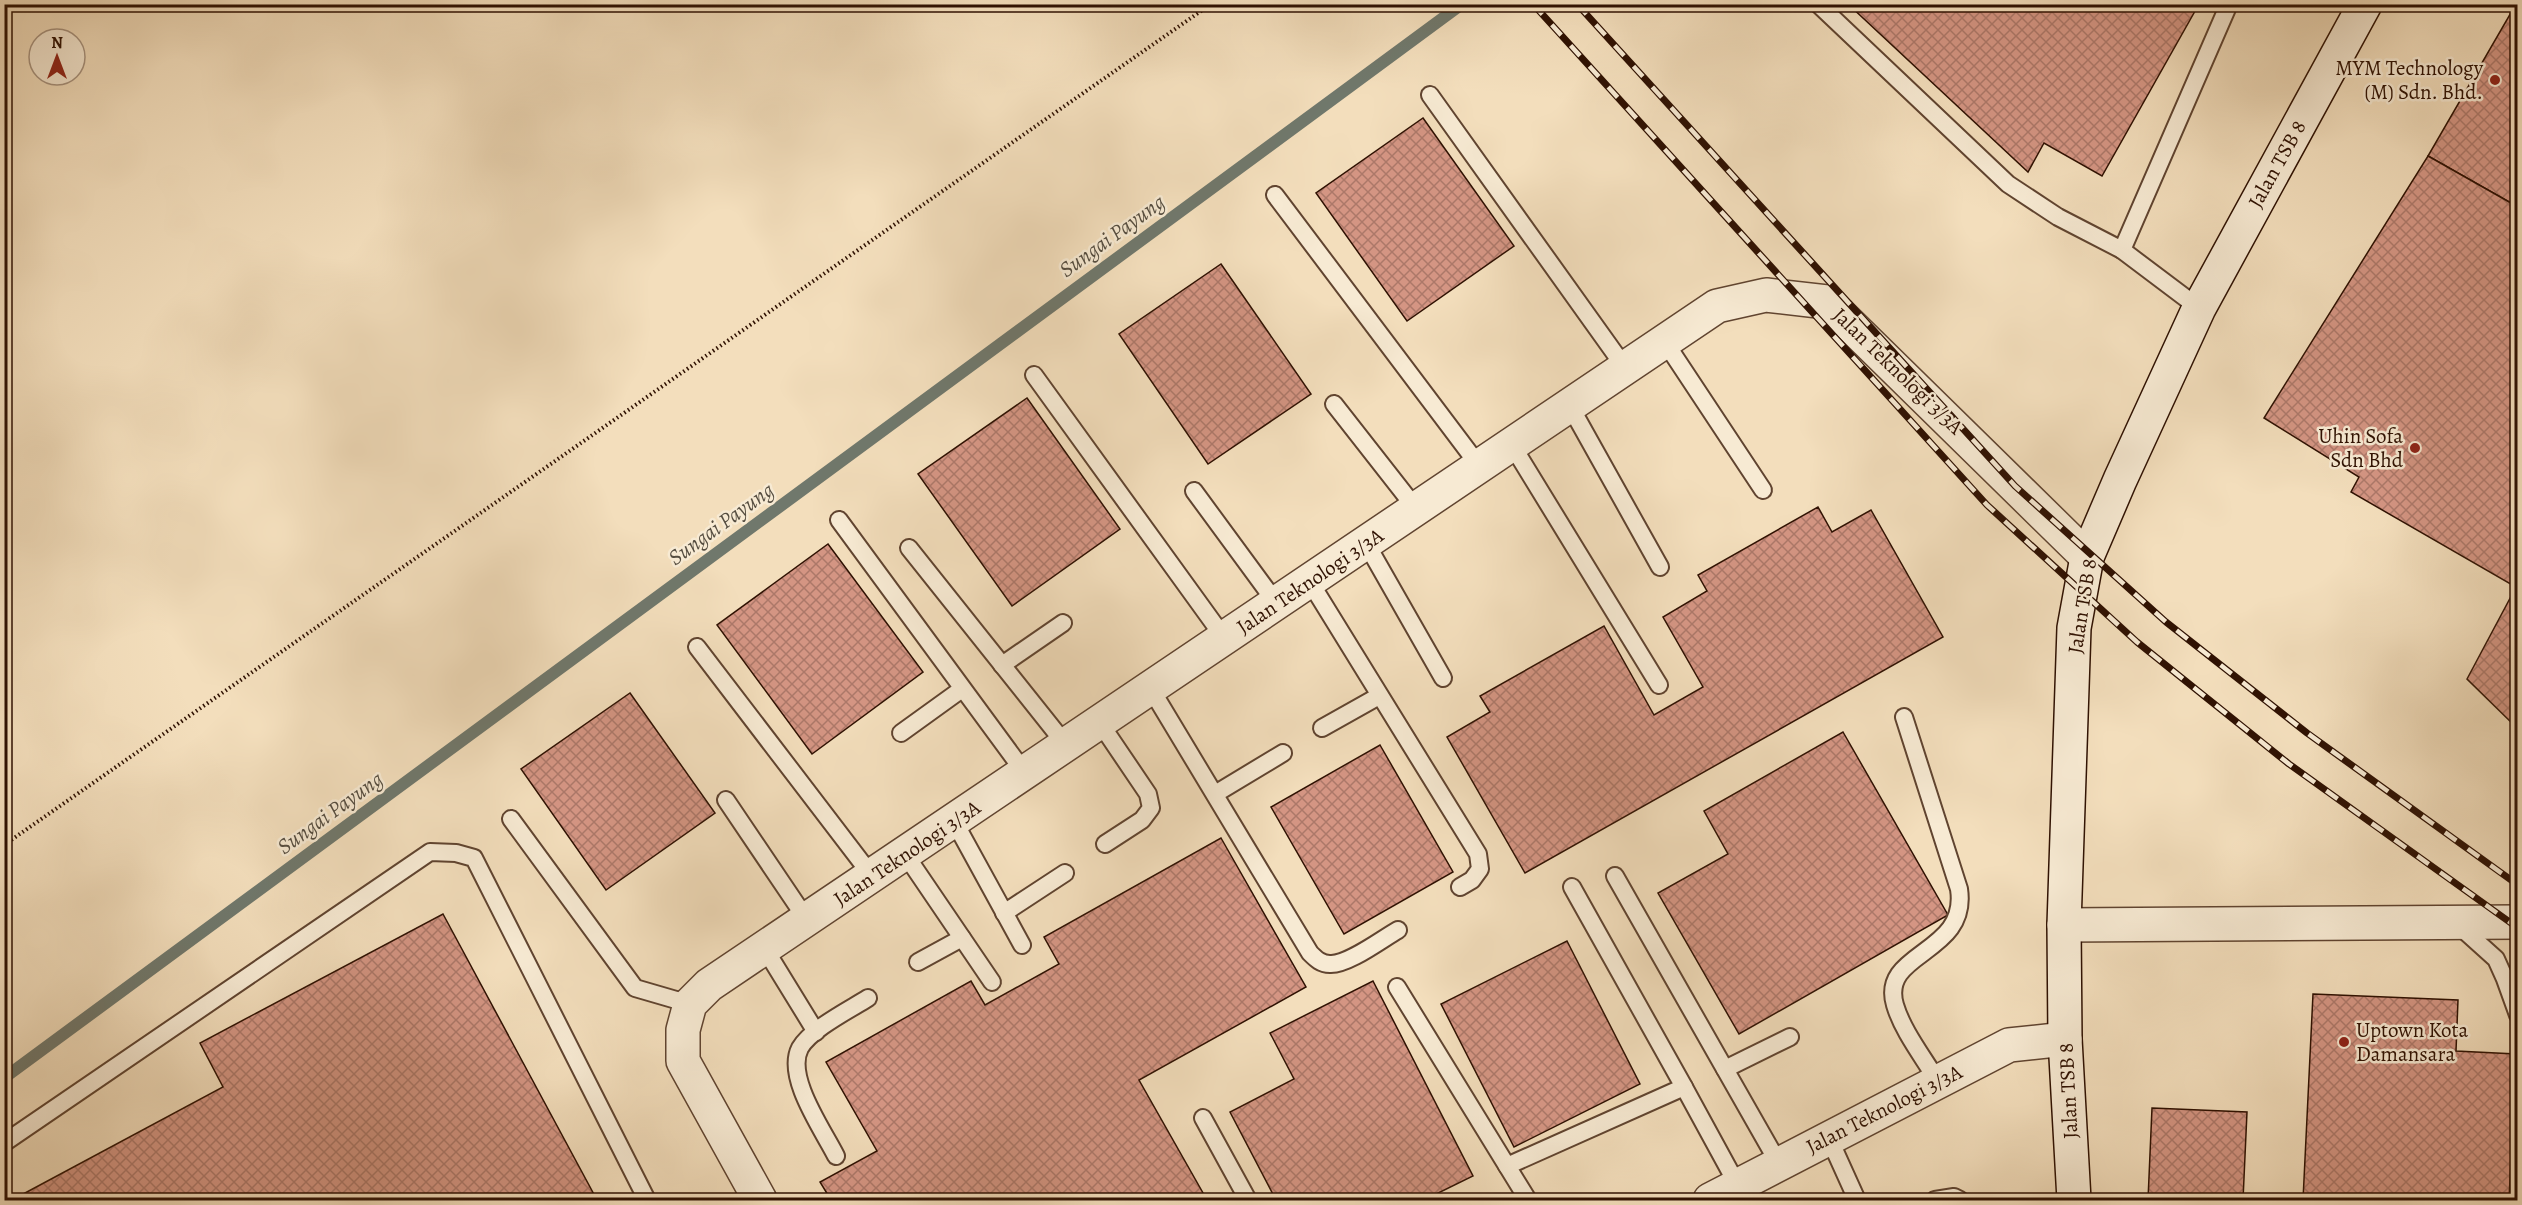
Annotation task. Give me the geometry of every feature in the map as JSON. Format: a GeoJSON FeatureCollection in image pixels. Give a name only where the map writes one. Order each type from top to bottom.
{"type":"FeatureCollection","features":[{"type":"Feature","properties":{"kind":"street","name":"Jalan TSB 8"},"geometry":{"type":"LineString","coordinates":[[2074,1200],[2065,1039],[2064,925],[2074,628],[2087,557],[2199,308],[2365,4]]}},
{"type":"Feature","properties":{"kind":"street","name":"Jalan Teknologi 3/3A"},"geometry":{"type":"LineString","coordinates":[[690,1004],[709,985],[1717,306],[1766,295],[1827,302],[2087,557]]}},
{"type":"Feature","properties":{"kind":"street"},"geometry":{"type":"LineString","coordinates":[[2064,925],[2517,922]]}},
{"type":"Feature","properties":{"kind":"street"},"geometry":{"type":"LineString","coordinates":[[690,1004],[682,1030],[683,1061],[760,1200]]}},
{"type":"Feature","properties":{"kind":"street","name":"Jalan Teknologi 3/3A"},"geometry":{"type":"LineString","coordinates":[[1724,1193],[2009,1045],[2065,1039]]}},
{"type":"Feature","properties":{"kind":"lane"},"geometry":{"type":"LineString","coordinates":[[1818,4],[2008,184],[2058,217],[2122,250],[2199,308]]}},
{"type":"Feature","properties":{"kind":"lane"},"geometry":{"type":"LineString","coordinates":[[2122,250],[2229,4]]}},
{"type":"Feature","properties":{"kind":"lane"},"geometry":{"type":"LineString","coordinates":[[1430,95],[1626,369]]}},
{"type":"Feature","properties":{"kind":"lane"},"geometry":{"type":"LineString","coordinates":[[1275,195],[1480,467]]}},
{"type":"Feature","properties":{"kind":"lane"},"geometry":{"type":"LineString","coordinates":[[1665,342],[1763,490]]}},
{"type":"Feature","properties":{"kind":"lane"},"geometry":{"type":"LineString","coordinates":[[1034,375],[1225,639]]}},
{"type":"Feature","properties":{"kind":"lane"},"geometry":{"type":"LineString","coordinates":[[1334,404],[1416,510]]}},
{"type":"Feature","properties":{"kind":"lane"},"geometry":{"type":"LineString","coordinates":[[1570,406],[1660,567]]}},
{"type":"Feature","properties":{"kind":"lane"},"geometry":{"type":"LineString","coordinates":[[1512,445],[1659,685]]}},
{"type":"Feature","properties":{"kind":"lane"},"geometry":{"type":"LineString","coordinates":[[1194,491],[1277,604]]}},
{"type":"Feature","properties":{"kind":"lane"},"geometry":{"type":"LineString","coordinates":[[839,520],[1024,773]]}},
{"type":"Feature","properties":{"kind":"lane"},"geometry":{"type":"LineString","coordinates":[[1366,543],[1443,678]]}},
{"type":"Feature","properties":{"kind":"lane"},"geometry":{"type":"LineString","coordinates":[[909,548],[1066,745]]}},
{"type":"Feature","properties":{"kind":"lane"},"geometry":{"type":"LineString","coordinates":[[1310,582],[1478,855],[1480,869],[1472,880],[1460,887]]}},
{"type":"Feature","properties":{"kind":"lane"},"geometry":{"type":"LineString","coordinates":[[1002,665],[1063,623]]}},
{"type":"Feature","properties":{"kind":"lane"},"geometry":{"type":"LineString","coordinates":[[697,646],[872,876]]}},
{"type":"Feature","properties":{"kind":"lane"},"geometry":{"type":"LineString","coordinates":[[901,733],[962,689]]}},
{"type":"Feature","properties":{"kind":"lane"},"geometry":{"type":"LineString","coordinates":[[1151,689],[1310,953],[1318,962],[1331,964],[1343,962],[1398,930]]}},
{"type":"Feature","properties":{"kind":"lane"},"geometry":{"type":"LineString","coordinates":[[1322,728],[1379,696]]}},
{"type":"Feature","properties":{"kind":"lane"},"geometry":{"type":"LineString","coordinates":[[1904,717],[1959,889],[1961,903],[1959,916],[1953,927],[1900,972],[1894,987],[1894,1002],[1900,1017],[1938,1082]]}},
{"type":"Feature","properties":{"kind":"lane"},"geometry":{"type":"LineString","coordinates":[[1100,723],[1148,794],[1151,808],[1142,820],[1105,844]]}},
{"type":"Feature","properties":{"kind":"lane"},"geometry":{"type":"LineString","coordinates":[[1215,795],[1283,753]]}},
{"type":"Feature","properties":{"kind":"lane"},"geometry":{"type":"LineString","coordinates":[[726,800],[807,920]]}},
{"type":"Feature","properties":{"kind":"lane"},"geometry":{"type":"LineString","coordinates":[[511,819],[635,988],[690,1004]]}},
{"type":"Feature","properties":{"kind":"lane"},"geometry":{"type":"LineString","coordinates":[[954,821],[1022,945]]}},
{"type":"Feature","properties":{"kind":"lane"},"geometry":{"type":"LineString","coordinates":[[4,1143],[430,852],[456,853],[474,858],[647,1200]]}},
{"type":"Feature","properties":{"kind":"lane"},"geometry":{"type":"LineString","coordinates":[[905,854],[992,982]]}},
{"type":"Feature","properties":{"kind":"lane"},"geometry":{"type":"LineString","coordinates":[[1004,913],[1065,873]]}},
{"type":"Feature","properties":{"kind":"lane"},"geometry":{"type":"LineString","coordinates":[[1615,876],[1779,1164]]}},
{"type":"Feature","properties":{"kind":"lane"},"geometry":{"type":"LineString","coordinates":[[1572,886],[1684,1087],[1724,1193]]}},
{"type":"Feature","properties":{"kind":"lane"},"geometry":{"type":"LineString","coordinates":[[2455,923],[2496,960],[2517,1015]]}},
{"type":"Feature","properties":{"kind":"lane"},"geometry":{"type":"LineString","coordinates":[[918,962],[962,938]]}},
{"type":"Feature","properties":{"kind":"lane"},"geometry":{"type":"LineString","coordinates":[[765,949],[816,1032]]}},
{"type":"Feature","properties":{"kind":"lane"},"geometry":{"type":"LineString","coordinates":[[1397,987],[1528,1200]]}},
{"type":"Feature","properties":{"kind":"lane"},"geometry":{"type":"LineString","coordinates":[[836,1156],[798,1079],[797,1062],[800,1048],[816,1032],[868,998]]}},
{"type":"Feature","properties":{"kind":"lane"},"geometry":{"type":"LineString","coordinates":[[1725,1069],[1790,1036]]}},
{"type":"Feature","properties":{"kind":"lane"},"geometry":{"type":"LineString","coordinates":[[1507,1166],[1684,1087]]}},
{"type":"Feature","properties":{"kind":"lane"},"geometry":{"type":"LineString","coordinates":[[1203,1118],[1248,1200]]}},
{"type":"Feature","properties":{"kind":"lane"},"geometry":{"type":"LineString","coordinates":[[1829,1138],[1857,1200]]}},
{"type":"Feature","properties":{"kind":"lane"},"geometry":{"type":"LineString","coordinates":[[1935,1200],[1954,1197],[1960,1200]]}},
{"type":"Feature","properties":{"kind":"path"},"geometry":{"type":"LineString","coordinates":[[4,845],[1211,4]]}},
{"type":"Feature","properties":{"kind":"building"},"geometry":{"type":"Polygon","coordinates":[[[1848,4],[2199,4],[2102,176],[2044,143],[2028,172],[1848,4]]]}},
{"type":"Feature","properties":{"kind":"building","name":"MYM Technology (M) Sdn. Bhd."},"geometry":{"type":"Polygon","coordinates":[[[2518,4],[2518,207],[2428,156],[2518,4]]]}},
{"type":"Feature","properties":{"kind":"building"},"geometry":{"type":"Polygon","coordinates":[[[1423,118],[1514,246],[1407,321],[1316,193],[1423,118]]]}},
{"type":"Feature","properties":{"kind":"building","name":"Uhin Sofa Sdn Bhd"},"geometry":{"type":"Polygon","coordinates":[[[2428,156],[2518,207],[2518,729],[2467,679],[2516,587],[2351,492],[2359,477],[2264,418],[2428,156]]]}},
{"type":"Feature","properties":{"kind":"building"},"geometry":{"type":"Polygon","coordinates":[[[1221,264],[1311,394],[1208,464],[1119,334],[1221,264]]]}},
{"type":"Feature","properties":{"kind":"building"},"geometry":{"type":"Polygon","coordinates":[[[1027,398],[1120,529],[1012,606],[918,474],[1027,398]]]}},
{"type":"Feature","properties":{"kind":"building"},"geometry":{"type":"Polygon","coordinates":[[[1818,507],[1832,532],[1871,510],[1943,637],[1525,873],[1447,737],[1490,712],[1480,696],[1604,626],[1654,715],[1703,687],[1663,617],[1707,591],[1698,575],[1818,507]]]}},
{"type":"Feature","properties":{"kind":"building"},"geometry":{"type":"Polygon","coordinates":[[[828,544],[923,672],[812,754],[717,625],[828,544]]]}},
{"type":"Feature","properties":{"kind":"building"},"geometry":{"type":"Polygon","coordinates":[[[630,693],[715,813],[606,890],[521,769],[630,693]]]}},
{"type":"Feature","properties":{"kind":"building"},"geometry":{"type":"Polygon","coordinates":[[[1843,732],[1948,915],[1739,1034],[1658,893],[1728,854],[1704,811],[1843,732]]]}},
{"type":"Feature","properties":{"kind":"building"},"geometry":{"type":"Polygon","coordinates":[[[1380,745],[1453,872],[1344,934],[1271,807],[1380,745]]]}},
{"type":"Feature","properties":{"kind":"building"},"geometry":{"type":"Polygon","coordinates":[[[1221,838],[1306,987],[1139,1080],[1207,1200],[831,1200],[820,1182],[877,1151],[826,1062],[971,981],[985,1005],[1059,964],[1044,937],[1221,838]]]}},
{"type":"Feature","properties":{"kind":"building"},"geometry":{"type":"Polygon","coordinates":[[[443,914],[597,1200],[12,1200],[223,1087],[200,1043],[443,914]]]}},
{"type":"Feature","properties":{"kind":"building"},"geometry":{"type":"Polygon","coordinates":[[[1567,941],[1640,1084],[1514,1147],[1441,1004],[1567,941]]]}},
{"type":"Feature","properties":{"kind":"building"},"geometry":{"type":"Polygon","coordinates":[[[1373,981],[1473,1176],[1424,1200],[1276,1200],[1230,1112],[1294,1079],[1270,1033],[1373,981]]]}},
{"type":"Feature","properties":{"kind":"building"},"geometry":{"type":"Polygon","coordinates":[[[2313,994],[2458,1000],[2456,1051],[2516,1054],[2509,1200],[2303,1200],[2313,994]]]}},
{"type":"Feature","properties":{"kind":"building"},"geometry":{"type":"Polygon","coordinates":[[[2152,1108],[2247,1112],[2243,1200],[2148,1200],[2152,1108]]]}},
{"type":"Feature","properties":{"kind":"waterway","name":"Sungai Payung"},"geometry":{"type":"LineString","coordinates":[[4,1078],[1462,4]]}},
{"type":"Feature","properties":{"kind":"railway"},"geometry":{"type":"LineString","coordinates":[[1533,4],[1987,505],[2137,642],[2289,764],[2518,928]]}},
{"type":"Feature","properties":{"kind":"railway"},"geometry":{"type":"LineString","coordinates":[[1577,4],[2015,486],[2166,622],[2307,733],[2518,885]]}},
{"type":"Feature","properties":{"kind":"place","name":"MYM Technology (M) Sdn. Bhd."},"geometry":{"type":"Point","coordinates":[2495,80]}},
{"type":"Feature","properties":{"kind":"place","name":"Uhin Sofa Sdn Bhd"},"geometry":{"type":"Point","coordinates":[2415,448]}},
{"type":"Feature","properties":{"kind":"place","name":"Uptown Kota Damansara"},"geometry":{"type":"Point","coordinates":[2344,1042]}}]}
